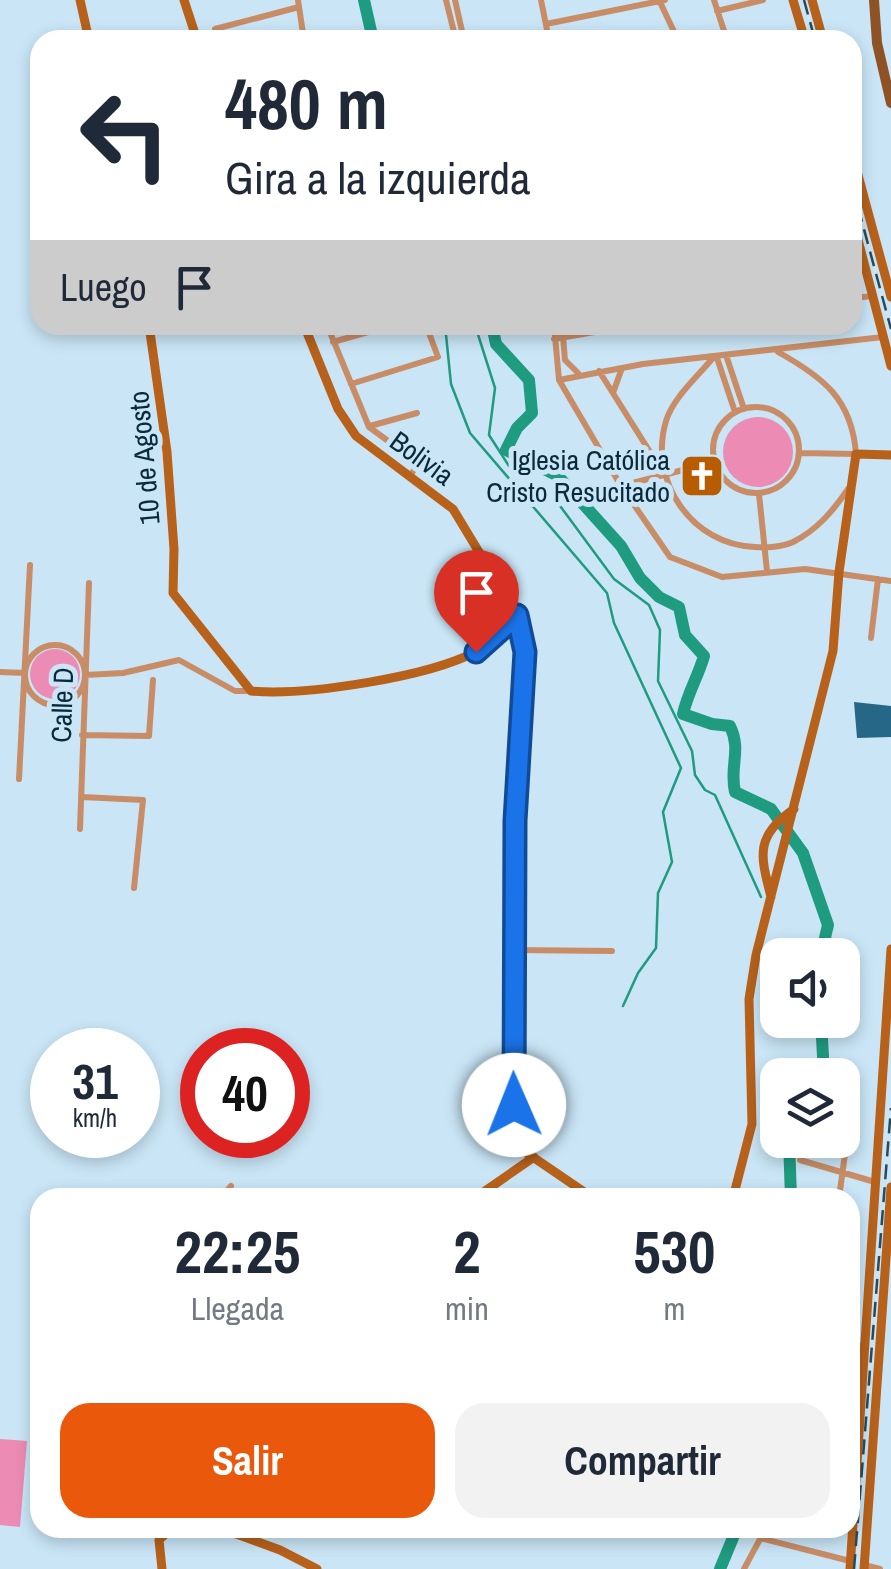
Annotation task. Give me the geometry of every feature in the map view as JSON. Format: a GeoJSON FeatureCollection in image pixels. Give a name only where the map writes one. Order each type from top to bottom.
{"type":"FeatureCollection","features":[{"type":"Feature","properties":{"kind":"main road"},"geometry":{"type":"LineString","coordinates":[[874,0],[877,43],[891,103]]}},
{"type":"Feature","properties":{"kind":"street"},"geometry":{"type":"LineString","coordinates":[[80,0],[87,30]]}},
{"type":"Feature","properties":{"kind":"street"},"geometry":{"type":"LineString","coordinates":[[184,0],[194,30]]}},
{"type":"Feature","properties":{"kind":"street"},"geometry":{"type":"LineString","coordinates":[[446,0],[454,30]]}},
{"type":"Feature","properties":{"kind":"street"},"geometry":{"type":"LineString","coordinates":[[455,0],[462,30]]}},
{"type":"Feature","properties":{"kind":"street"},"geometry":{"type":"LineString","coordinates":[[541,0],[547,30]]}},
{"type":"Feature","properties":{"kind":"street"},"geometry":{"type":"LineString","coordinates":[[714,0],[723,30]]}},
{"type":"Feature","properties":{"kind":"street"},"geometry":{"type":"LineString","coordinates":[[717,12],[763,0]]}},
{"type":"Feature","properties":{"kind":"street"},"geometry":{"type":"LineString","coordinates":[[794,0],[802,30]]}},
{"type":"Feature","properties":{"kind":"street"},"geometry":{"type":"LineString","coordinates":[[812,0],[820,30]]}},
{"type":"Feature","properties":{"kind":"street"},"geometry":{"type":"LineString","coordinates":[[546,24],[662,1],[674,30]]}},
{"type":"Feature","properties":{"kind":"street"},"geometry":{"type":"LineString","coordinates":[[215,30],[299,4],[303,30]]}},
{"type":"Feature","properties":{"kind":"street"},"geometry":{"type":"LineString","coordinates":[[862,190],[891,297]]}},
{"type":"Feature","properties":{"kind":"street"},"geometry":{"type":"LineString","coordinates":[[862,253],[891,366]]}},
{"type":"Feature","properties":{"kind":"street"},"geometry":{"type":"LineString","coordinates":[[862,297],[874,296]]}},
{"type":"Feature","properties":{"kind":"street","name":"10 de Agosto"},"geometry":{"type":"LineString","coordinates":[[150,335],[167,452],[175,598],[251,691]]}},
{"type":"Feature","properties":{"kind":"street","name":"Bolivia"},"geometry":{"type":"LineString","coordinates":[[308,335],[338,409],[356,436],[453,509],[517,615],[525,652],[515,821],[514,1105],[524,1152],[534,1157]]}},
{"type":"Feature","properties":{"kind":"street"},"geometry":{"type":"LineString","coordinates":[[331,335],[369,427],[414,460],[417,466],[411,474]]}},
{"type":"Feature","properties":{"kind":"street"},"geometry":{"type":"LineString","coordinates":[[334,342],[358,335]]}},
{"type":"Feature","properties":{"kind":"street"},"geometry":{"type":"LineString","coordinates":[[351,384],[438,357],[430,335]]}},
{"type":"Feature","properties":{"kind":"street"},"geometry":{"type":"LineString","coordinates":[[558,335],[558,380],[670,557],[722,577],[767,572],[839,572],[891,580]]}},
{"type":"Feature","properties":{"kind":"street"},"geometry":{"type":"LineString","coordinates":[[558,339],[580,335]]}},
{"type":"Feature","properties":{"kind":"street"},"geometry":{"type":"LineString","coordinates":[[558,380],[598,371],[883,337]]}},
{"type":"Feature","properties":{"kind":"street"},"geometry":{"type":"LineString","coordinates":[[558,339],[566,360],[579,374]]}},
{"type":"Feature","properties":{"kind":"street"},"geometry":{"type":"LineString","coordinates":[[736,1188],[752,1124],[749,999],[833,651],[848,489],[856,454],[854,432],[837,392],[818,374],[777,351]]}},
{"type":"Feature","properties":{"kind":"street"},"geometry":{"type":"LineString","coordinates":[[726,357],[739,410]]}},
{"type":"Feature","properties":{"kind":"street"},"geometry":{"type":"LineString","coordinates":[[714,358],[739,410]]}},
{"type":"Feature","properties":{"kind":"street"},"geometry":{"type":"LineString","coordinates":[[664,474],[662,443],[667,418],[714,358]]}},
{"type":"Feature","properties":{"kind":"street"},"geometry":{"type":"LineString","coordinates":[[613,394],[622,368]]}},
{"type":"Feature","properties":{"kind":"street"},"geometry":{"type":"LineString","coordinates":[[598,371],[664,474],[677,504],[693,523],[738,547],[790,544],[830,516],[848,489]]}},
{"type":"Feature","properties":{"kind":"street"},"geometry":{"type":"LineString","coordinates":[[764,408],[783,417],[796,433],[799,453],[787,481],[759,494],[731,486],[714,462],[712,446],[717,430],[739,410],[764,408]]}},
{"type":"Feature","properties":{"kind":"street"},"geometry":{"type":"LineString","coordinates":[[369,427],[417,413]]}},
{"type":"Feature","properties":{"kind":"street"},"geometry":{"type":"LineString","coordinates":[[799,453],[891,455]]}},
{"type":"Feature","properties":{"kind":"street"},"geometry":{"type":"LineString","coordinates":[[622,486],[714,462]]}},
{"type":"Feature","properties":{"kind":"street"},"geometry":{"type":"LineString","coordinates":[[759,494],[767,572]]}},
{"type":"Feature","properties":{"kind":"street"},"geometry":{"type":"LineString","coordinates":[[20,778],[30,565]]}},
{"type":"Feature","properties":{"kind":"street"},"geometry":{"type":"LineString","coordinates":[[872,638],[878,579]]}},
{"type":"Feature","properties":{"kind":"street","name":"Calle D"},"geometry":{"type":"LineString","coordinates":[[80,830],[89,583]]}},
{"type":"Feature","properties":{"kind":"street"},"geometry":{"type":"LineString","coordinates":[[85,675],[123,673],[179,660],[235,691],[368,683],[406,676],[476,652],[517,615]]}},
{"type":"Feature","properties":{"kind":"street"},"geometry":{"type":"LineString","coordinates":[[60,645],[75,653],[85,675],[74,698],[50,704],[34,696],[25,673],[36,651],[60,645]]}},
{"type":"Feature","properties":{"kind":"street"},"geometry":{"type":"LineString","coordinates":[[0,672],[25,673]]}},
{"type":"Feature","properties":{"kind":"street"},"geometry":{"type":"LineString","coordinates":[[82,735],[149,736],[153,680]]}},
{"type":"Feature","properties":{"kind":"street"},"geometry":{"type":"LineString","coordinates":[[82,797],[143,800],[134,888]]}},
{"type":"Feature","properties":{"kind":"street"},"geometry":{"type":"LineString","coordinates":[[771,898],[762,851],[768,832],[794,809]]}},
{"type":"Feature","properties":{"kind":"street"},"geometry":{"type":"LineString","coordinates":[[860,1398],[891,949]]}},
{"type":"Feature","properties":{"kind":"street"},"geometry":{"type":"LineString","coordinates":[[514,950],[612,951]]}},
{"type":"Feature","properties":{"kind":"street"},"geometry":{"type":"LineString","coordinates":[[489,1188],[534,1157],[579,1188]]}},
{"type":"Feature","properties":{"kind":"street"},"geometry":{"type":"LineString","coordinates":[[841,1188],[844,1158]]}},
{"type":"Feature","properties":{"kind":"street"},"geometry":{"type":"LineString","coordinates":[[800,1160],[876,1182]]}},
{"type":"Feature","properties":{"kind":"street"},"geometry":{"type":"LineString","coordinates":[[880,1569],[864,1567],[891,1186]]}},
{"type":"Feature","properties":{"kind":"street"},"geometry":{"type":"LineString","coordinates":[[860,1345],[864,1346]]}},
{"type":"Feature","properties":{"kind":"street"},"geometry":{"type":"LineString","coordinates":[[161,1538],[162,1569]]}},
{"type":"Feature","properties":{"kind":"street"},"geometry":{"type":"LineString","coordinates":[[247,1538],[318,1569]]}},
{"type":"Feature","properties":{"kind":"street"},"geometry":{"type":"LineString","coordinates":[[744,1569],[760,1538],[850,1565],[851,1538]]}},
{"type":"Feature","properties":{"kind":"shaded area"},"geometry":{"type":"Polygon","coordinates":[[[758,417],[772,419],[783,427],[791,438],[791,466],[783,477],[772,485],[758,487],[744,485],[733,477],[725,466],[723,452],[725,438],[733,427],[744,419],[758,417]]]}},
{"type":"Feature","properties":{"kind":"shaded area"},"geometry":{"type":"Polygon","coordinates":[[[55,649],[73,656],[80,674],[73,692],[55,699],[37,692],[30,674],[37,656],[55,649]]]}},
{"type":"Feature","properties":{"kind":"shaded area"},"geometry":{"type":"Polygon","coordinates":[[[0,1439],[27,1441],[20,1527],[0,1525],[0,1439]]]}},
{"type":"Feature","properties":{"kind":"building"},"geometry":{"type":"Polygon","coordinates":[[[854,702],[891,706],[891,737],[857,738],[854,702]]]}},
{"type":"Feature","properties":{"kind":"waterway"},"geometry":{"type":"LineString","coordinates":[[364,0],[371,30]]}},
{"type":"Feature","properties":{"kind":"waterway"},"geometry":{"type":"LineString","coordinates":[[446,335],[451,384],[470,433],[607,593],[614,623],[681,768],[663,812],[672,862],[658,893],[656,948],[638,973],[623,1006]]}},
{"type":"Feature","properties":{"kind":"waterway"},"geometry":{"type":"LineString","coordinates":[[478,335],[495,388],[489,435],[509,466],[552,495],[614,579],[649,605],[660,630],[658,681],[692,751],[695,775],[705,790],[715,795],[761,897]]}},
{"type":"Feature","properties":{"kind":"waterway"},"geometry":{"type":"LineString","coordinates":[[494,335],[496,344],[529,380],[532,413],[517,428],[506,450],[558,476],[621,546],[640,578],[659,597],[679,607],[685,635],[704,656],[683,714],[730,726],[735,743],[735,792],[771,809],[803,853],[828,925],[825,938]]}},
{"type":"Feature","properties":{"kind":"waterway"},"geometry":{"type":"LineString","coordinates":[[822,1038],[823,1058]]}},
{"type":"Feature","properties":{"kind":"waterway"},"geometry":{"type":"LineString","coordinates":[[790,1158],[791,1188]]}},
{"type":"Feature","properties":{"kind":"waterway"},"geometry":{"type":"LineString","coordinates":[[720,1569],[733,1538]]}},
{"type":"Feature","properties":{"kind":"railway"},"geometry":{"type":"LineString","coordinates":[[804,0],[812,30]]}},
{"type":"Feature","properties":{"kind":"railway"},"geometry":{"type":"LineString","coordinates":[[862,222],[891,329]]}},
{"type":"Feature","properties":{"kind":"railway"},"geometry":{"type":"LineString","coordinates":[[860,1494],[891,1108]]}},
{"type":"Feature","properties":{"kind":"railway"},"geometry":{"type":"LineString","coordinates":[[854,1569],[856,1538]]}},
{"type":"Feature","properties":{"kind":"place","name":"Iglesia Católica Cristo Resucitado"},"geometry":{"type":"Point","coordinates":[702,476]}},
{"type":"Feature","properties":{"kind":"route"},"geometry":{"type":"LineString","coordinates":[[476,652],[517,615],[525,652],[515,821],[514,1105]]}}]}
